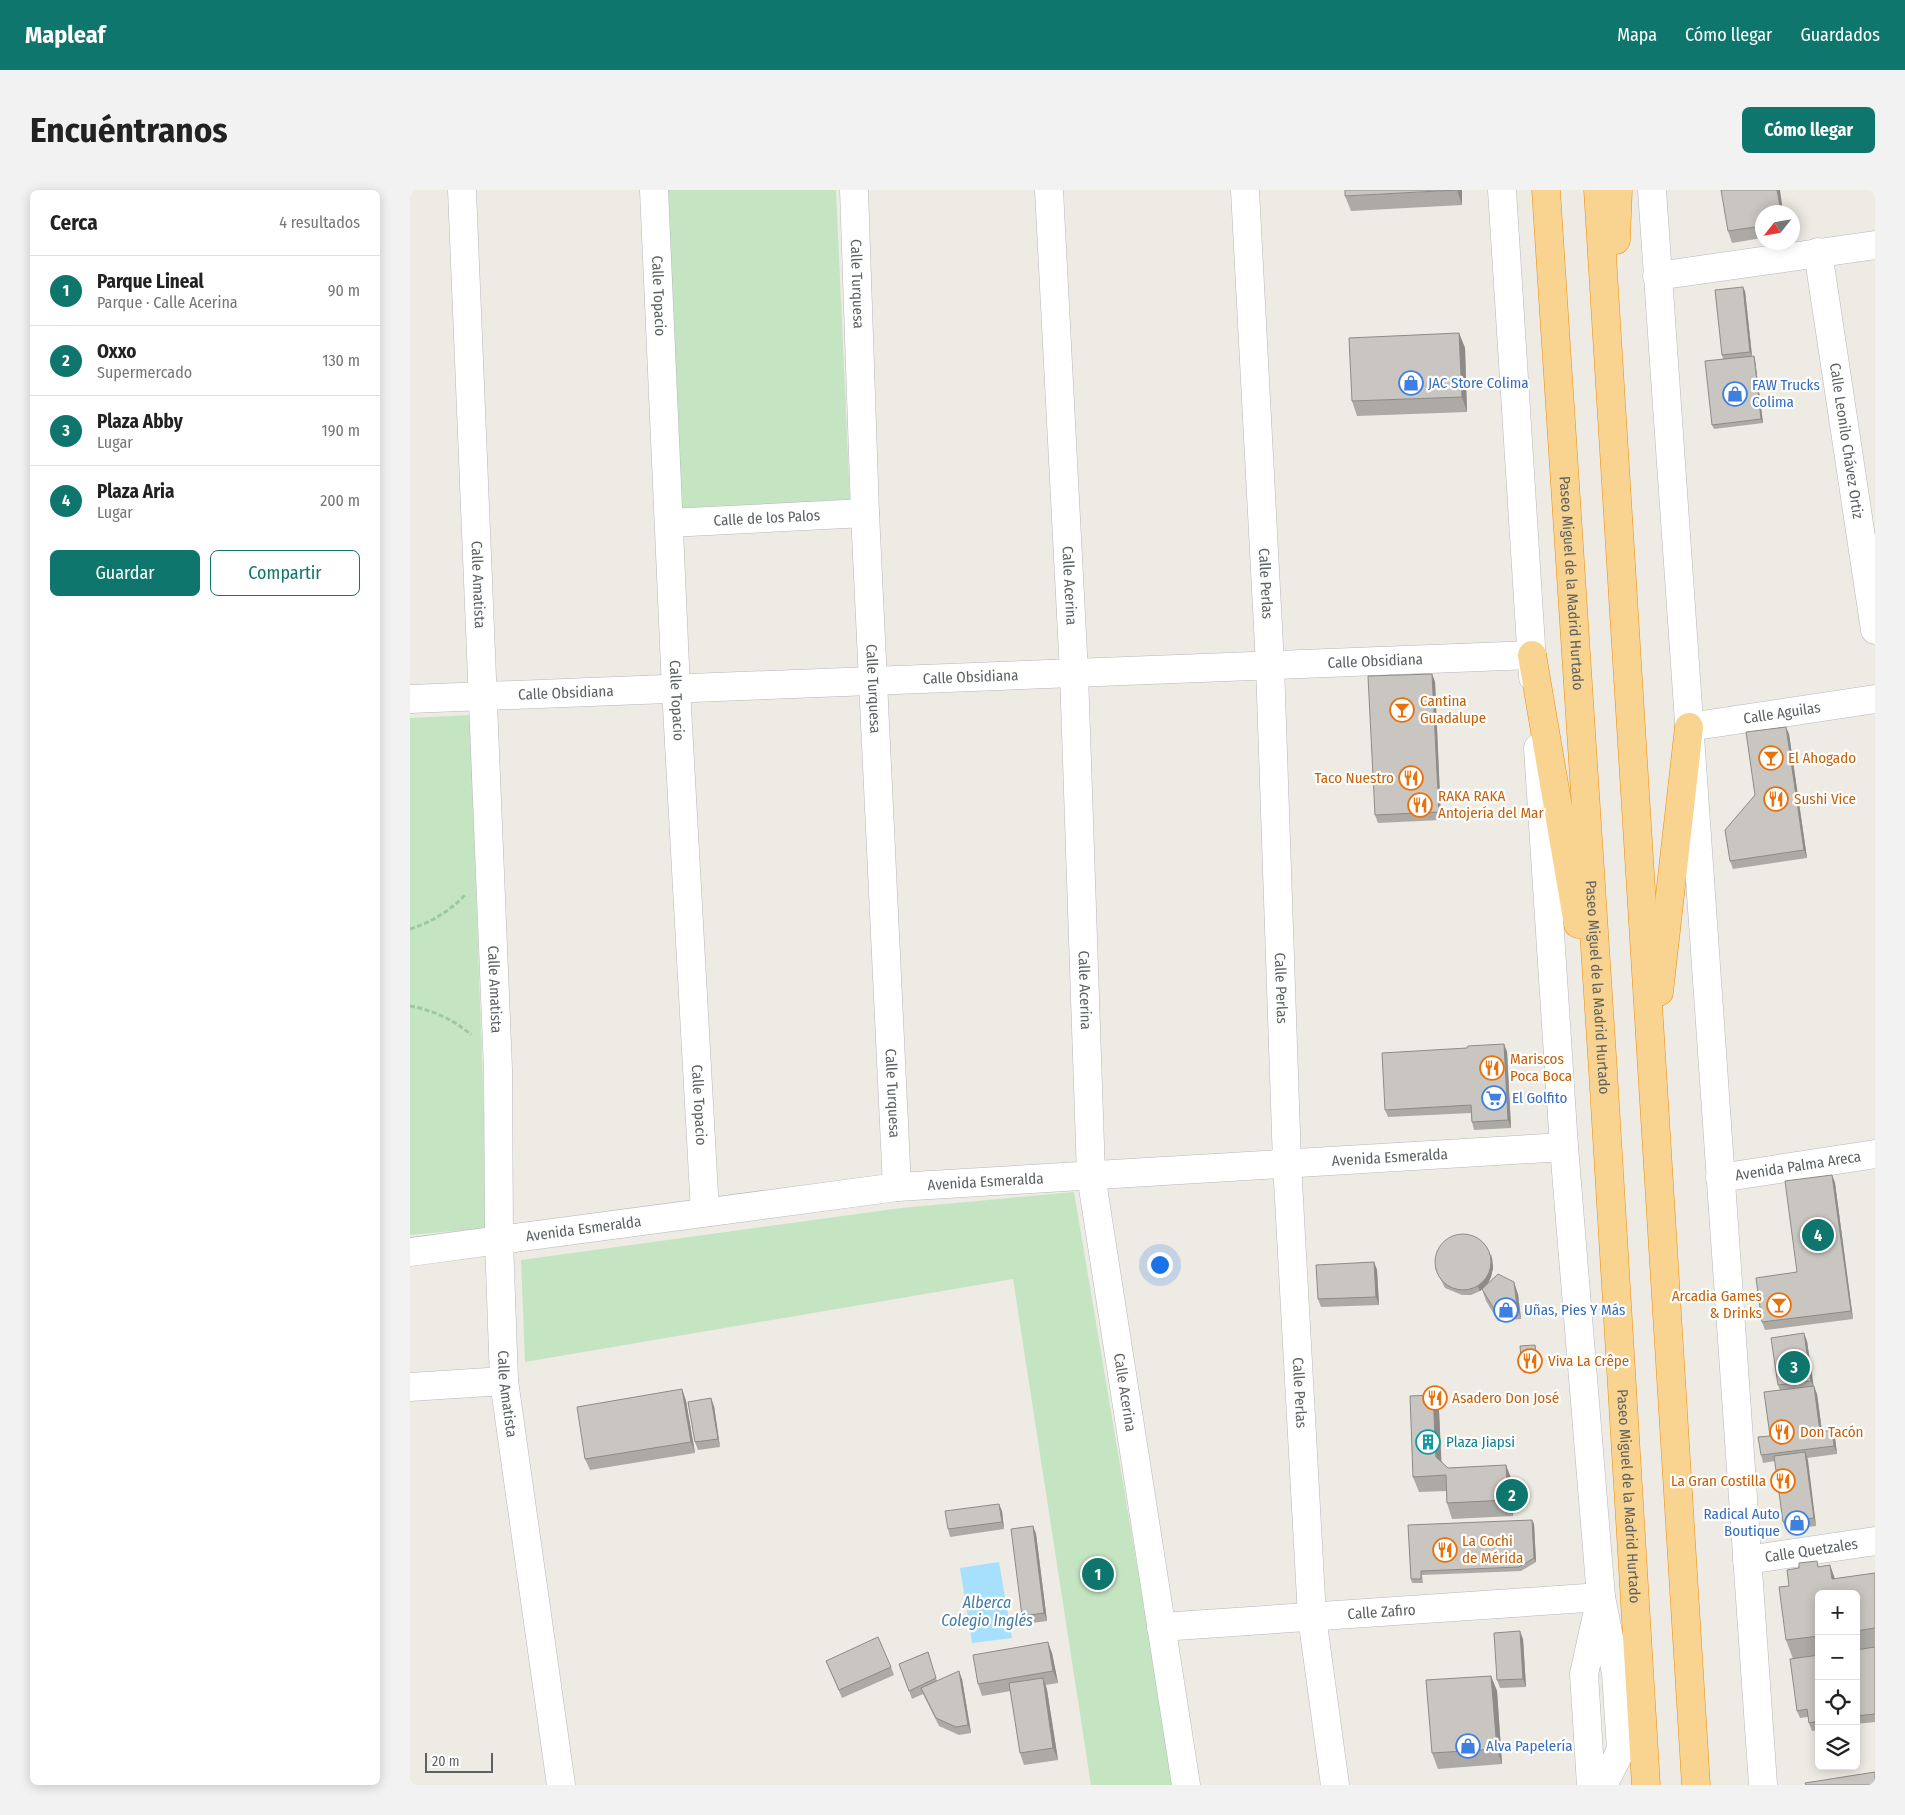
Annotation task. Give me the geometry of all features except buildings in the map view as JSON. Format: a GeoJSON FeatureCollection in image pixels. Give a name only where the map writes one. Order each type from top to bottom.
{"type":"FeatureCollection","features":[{"type":"Feature","properties":{"kind":"highway","name":"Paseo Miguel de la Madrid Hurtado"},"geometry":{"type":"LineString","coordinates":[[1546,190],[1646,1785]]}},
{"type":"Feature","properties":{"kind":"highway"},"geometry":{"type":"LineString","coordinates":[[1598,190],[1696,1785]]}},
{"type":"Feature","properties":{"kind":"highway"},"geometry":{"type":"LineString","coordinates":[[1608,363],[1618,190]]}},
{"type":"Feature","properties":{"kind":"highway"},"geometry":{"type":"LineString","coordinates":[[1532,654],[1602,1071]]}},
{"type":"Feature","properties":{"kind":"highway"},"geometry":{"type":"LineString","coordinates":[[1651,1068],[1689,728]]}},
{"type":"Feature","properties":{"kind":"street","name":"Calle Amatista"},"geometry":{"type":"LineString","coordinates":[[462,190],[498,1068],[499,1240],[504,1381],[560,1785]]}},
{"type":"Feature","properties":{"kind":"street","name":"Calle Topacio"},"geometry":{"type":"LineString","coordinates":[[654,190],[676,689],[705,1212]]}},
{"type":"Feature","properties":{"kind":"street","name":"Calle Turquesa"},"geometry":{"type":"LineString","coordinates":[[854,190],[864,513],[874,681],[897,1186]]}},
{"type":"Feature","properties":{"kind":"street","name":"Calle Acerina"},"geometry":{"type":"LineString","coordinates":[[1049,190],[1074,673],[1091,1175],[1186,1785]]}},
{"type":"Feature","properties":{"kind":"street","name":"Calle Perlas"},"geometry":{"type":"LineString","coordinates":[[1244,190],[1270,665],[1287,1164],[1312,1617],[1335,1785]]}},
{"type":"Feature","properties":{"kind":"street"},"geometry":{"type":"LineString","coordinates":[[1502,190],[1564,1147],[1602,1597],[1616,1673],[1621,1750],[1603,1785]]}},
{"type":"Feature","properties":{"kind":"street"},"geometry":{"type":"LineString","coordinates":[[1652,190],[1763,1785]]}},
{"type":"Feature","properties":{"kind":"street"},"geometry":{"type":"LineString","coordinates":[[1657,276],[1875,245]]}},
{"type":"Feature","properties":{"kind":"street","name":"Calle Leonilo Chávez Ortiz"},"geometry":{"type":"LineString","coordinates":[[1818,252],[1875,630]]}},
{"type":"Feature","properties":{"kind":"street","name":"Calle de los Palos"},"geometry":{"type":"LineString","coordinates":[[669,523],[864,513]]}},
{"type":"Feature","properties":{"kind":"street","name":"Calle Obsidiana"},"geometry":{"type":"LineString","coordinates":[[410,699],[1532,654]]}},
{"type":"Feature","properties":{"kind":"street","name":"Calle Aguilas"},"geometry":{"type":"LineString","coordinates":[[1689,728],[1875,699]]}},
{"type":"Feature","properties":{"kind":"street","name":"Avenida Esmeralda"},"geometry":{"type":"LineString","coordinates":[[410,1252],[897,1186],[1564,1147]]}},
{"type":"Feature","properties":{"kind":"street","name":"Avenida Palma Areca"},"geometry":{"type":"LineString","coordinates":[[1720,1178],[1875,1154]]}},
{"type":"Feature","properties":{"kind":"street"},"geometry":{"type":"LineString","coordinates":[[410,1387],[504,1381]]}},
{"type":"Feature","properties":{"kind":"street","name":"Calle Quetzales"},"geometry":{"type":"LineString","coordinates":[[1747,1560],[1875,1541]]}},
{"type":"Feature","properties":{"kind":"street"},"geometry":{"type":"LineString","coordinates":[[1591,1785],[1584,1674],[1602,1597]]}},
{"type":"Feature","properties":{"kind":"street","name":"Calle Zafiro"},"geometry":{"type":"LineString","coordinates":[[1161,1627],[1602,1597]]}},
{"type":"Feature","properties":{"kind":"path"},"geometry":{"type":"LineString","coordinates":[[410,929],[428,923],[450,909],[470,887]]}},
{"type":"Feature","properties":{"kind":"path"},"geometry":{"type":"LineString","coordinates":[[410,1006],[426,1009],[461,1026],[475,1039]]}},
{"type":"Feature","properties":{"kind":"green space"},"geometry":{"type":"Polygon","coordinates":[[[667,190],[836,190],[850,501],[682,508],[667,190]]]}},
{"type":"Feature","properties":{"kind":"green space"},"geometry":{"type":"Polygon","coordinates":[[[470,715],[488,1228],[410,1235],[410,718],[470,715]]]}},
{"type":"Feature","properties":{"kind":"green space"},"geometry":{"type":"Polygon","coordinates":[[[1074,1192],[1174,1785],[1091,1785],[1013,1279],[525,1362],[521,1260],[901,1208],[1074,1192]]]}},
{"type":"Feature","properties":{"kind":"water","name":"Alberca Colegio Inglés"},"geometry":{"type":"Polygon","coordinates":[[[999,1562],[1012,1638],[972,1643],[960,1568],[999,1562]]]}},
{"type":"Feature","properties":{"kind":"place","name":"JAC Store Colima"},"geometry":{"type":"Point","coordinates":[1411,383]}},
{"type":"Feature","properties":{"kind":"place","name":"FAW Trucks Colima"},"geometry":{"type":"Point","coordinates":[1735,394]}},
{"type":"Feature","properties":{"kind":"place","name":"Cantina Guadalupe"},"geometry":{"type":"Point","coordinates":[1402,710]}},
{"type":"Feature","properties":{"kind":"place","name":"El Ahogado"},"geometry":{"type":"Point","coordinates":[1771,758]}},
{"type":"Feature","properties":{"kind":"place","name":"Taco Nuestro"},"geometry":{"type":"Point","coordinates":[1411,778]}},
{"type":"Feature","properties":{"kind":"place","name":"Sushi Vice"},"geometry":{"type":"Point","coordinates":[1776,799]}},
{"type":"Feature","properties":{"kind":"place","name":"RAKA RAKA Antojería del Mar"},"geometry":{"type":"Point","coordinates":[1420,805]}},
{"type":"Feature","properties":{"kind":"place","name":"Mariscos Poca Boca"},"geometry":{"type":"Point","coordinates":[1492,1068]}},
{"type":"Feature","properties":{"kind":"place","name":"El Golfito"},"geometry":{"type":"Point","coordinates":[1494,1098]}},
{"type":"Feature","properties":{"kind":"place","name":"Plaza Aria"},"geometry":{"type":"Point","coordinates":[1818,1235]}},
{"type":"Feature","properties":{"kind":"place","name":"Arcadia Games & Drinks"},"geometry":{"type":"Point","coordinates":[1779,1305]}},
{"type":"Feature","properties":{"kind":"place","name":"Uñas, Pies Y Más"},"geometry":{"type":"Point","coordinates":[1506,1310]}},
{"type":"Feature","properties":{"kind":"place","name":"Viva La Crêpe"},"geometry":{"type":"Point","coordinates":[1530,1361]}},
{"type":"Feature","properties":{"kind":"place","name":"Plaza Abby"},"geometry":{"type":"Point","coordinates":[1794,1367]}},
{"type":"Feature","properties":{"kind":"place","name":"Asadero Don José"},"geometry":{"type":"Point","coordinates":[1435,1398]}},
{"type":"Feature","properties":{"kind":"place","name":"Don Tacón"},"geometry":{"type":"Point","coordinates":[1782,1432]}},
{"type":"Feature","properties":{"kind":"place","name":"Plaza Jiapsi"},"geometry":{"type":"Point","coordinates":[1428,1442]}},
{"type":"Feature","properties":{"kind":"place","name":"La Gran Costilla"},"geometry":{"type":"Point","coordinates":[1783,1481]}},
{"type":"Feature","properties":{"kind":"place","name":"Oxxo"},"geometry":{"type":"Point","coordinates":[1512,1495]}},
{"type":"Feature","properties":{"kind":"place","name":"Radical Auto Boutique"},"geometry":{"type":"Point","coordinates":[1797,1523]}},
{"type":"Feature","properties":{"kind":"place","name":"La Cochi de Mérida"},"geometry":{"type":"Point","coordinates":[1445,1550]}},
{"type":"Feature","properties":{"kind":"place","name":"Parque Lineal"},"geometry":{"type":"Point","coordinates":[1098,1574]}},
{"type":"Feature","properties":{"kind":"place","name":"Alva Papelería"},"geometry":{"type":"Point","coordinates":[1468,1746]}}]}
